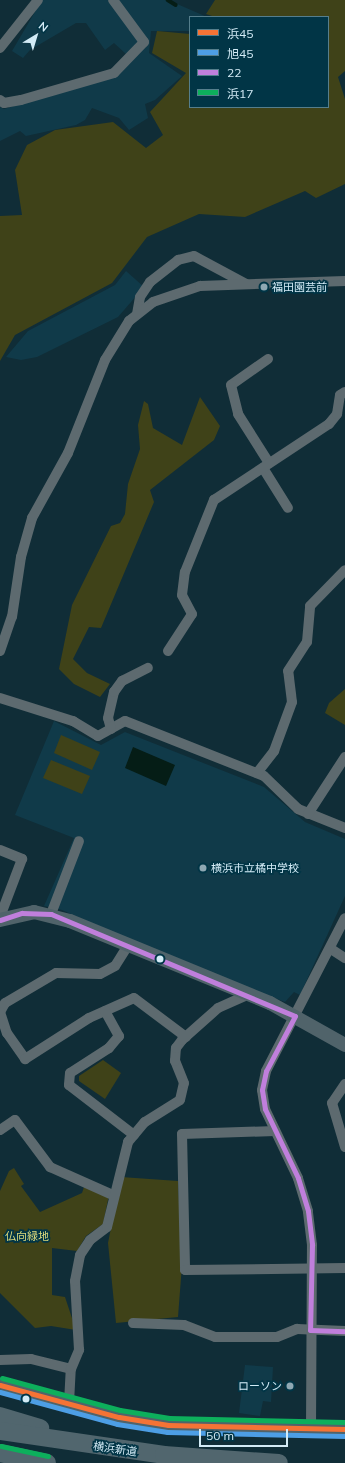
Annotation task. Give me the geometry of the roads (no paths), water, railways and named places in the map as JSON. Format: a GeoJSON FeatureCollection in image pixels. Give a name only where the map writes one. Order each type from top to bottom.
{"type":"FeatureCollection","features":[{"type":"Feature","properties":{"kind":"highway"},"geometry":{"type":"LineString","coordinates":[[0,1416],[110,1448]]}},
{"type":"Feature","properties":{"kind":"highway","name":"横浜新道"},"geometry":{"type":"LineString","coordinates":[[0,1431],[110,1448],[279,1463]]}},
{"type":"Feature","properties":{"kind":"highway"},"geometry":{"type":"LineString","coordinates":[[0,1453],[47,1463]]}},
{"type":"Feature","properties":{"kind":"street"},"geometry":{"type":"LineString","coordinates":[[2,43],[38,0]]}},
{"type":"Feature","properties":{"kind":"street"},"geometry":{"type":"LineString","coordinates":[[0,100],[4,103],[21,100],[114,73],[144,42],[113,0]]}},
{"type":"Feature","properties":{"kind":"street"},"geometry":{"type":"LineString","coordinates":[[137,314],[140,297],[150,282],[178,260],[194,256],[246,284]]}},
{"type":"Feature","properties":{"kind":"street"},"geometry":{"type":"LineString","coordinates":[[0,651],[12,617],[21,557],[32,518],[68,453],[105,360],[118,334],[137,314],[173,292],[200,286],[345,281]]}},
{"type":"Feature","properties":{"kind":"street"},"geometry":{"type":"LineString","coordinates":[[268,360],[231,385],[238,414],[288,508]]}},
{"type":"Feature","properties":{"kind":"street"},"geometry":{"type":"LineString","coordinates":[[168,651],[192,614],[182,595],[185,572],[214,500],[329,424],[338,414],[340,395],[345,392]]}},
{"type":"Feature","properties":{"kind":"street"},"geometry":{"type":"LineString","coordinates":[[257,772],[274,751],[292,702],[288,671],[307,642],[310,606],[345,570]]}},
{"type":"Feature","properties":{"kind":"street"},"geometry":{"type":"LineString","coordinates":[[111,729],[108,718],[114,692],[122,681],[148,668]]}},
{"type":"Feature","properties":{"kind":"street"},"geometry":{"type":"LineString","coordinates":[[0,698],[73,721],[98,736],[125,721],[257,772],[298,810],[345,828]]}},
{"type":"Feature","properties":{"kind":"street"},"geometry":{"type":"LineString","coordinates":[[308,814],[345,757]]}},
{"type":"Feature","properties":{"kind":"street"},"geometry":{"type":"LineString","coordinates":[[51,914],[79,841]]}},
{"type":"Feature","properties":{"kind":"street"},"geometry":{"type":"LineString","coordinates":[[0,850],[22,859],[0,919]]}},
{"type":"Feature","properties":{"kind":"street"},"geometry":{"type":"LineString","coordinates":[[0,919],[22,913],[51,914],[127,947],[249,994],[295,1016],[345,1044]]}},
{"type":"Feature","properties":{"kind":"street"},"geometry":{"type":"LineString","coordinates":[[311,1428],[311,1268],[308,1211],[298,1178],[265,1109],[262,1090],[266,1071],[331,949],[345,918]]}},
{"type":"Feature","properties":{"kind":"street"},"geometry":{"type":"LineString","coordinates":[[127,947],[115,966],[100,974],[56,973],[4,1003],[0,1012],[7,1032],[25,1059],[105,1011],[134,998],[186,1036]]}},
{"type":"Feature","properties":{"kind":"street"},"geometry":{"type":"LineString","coordinates":[[331,949],[345,958]]}},
{"type":"Feature","properties":{"kind":"street"},"geometry":{"type":"LineString","coordinates":[[69,1402],[71,1369],[80,1338],[75,1281],[80,1255],[90,1240],[107,1227],[113,1195],[128,1142],[145,1122],[180,1100],[184,1083],[175,1055],[186,1036],[218,1008],[249,994]]}},
{"type":"Feature","properties":{"kind":"street"},"geometry":{"type":"LineString","coordinates":[[105,1011],[119,1036],[109,1048],[70,1073],[69,1085],[134,1135]]}},
{"type":"Feature","properties":{"kind":"street"},"geometry":{"type":"LineString","coordinates":[[345,1084],[332,1103],[345,1147]]}},
{"type":"Feature","properties":{"kind":"street"},"geometry":{"type":"LineString","coordinates":[[0,1130],[15,1120],[50,1167],[113,1195]]}},
{"type":"Feature","properties":{"kind":"street"},"geometry":{"type":"LineString","coordinates":[[275,1131],[182,1134],[185,1270],[345,1268]]}},
{"type":"Feature","properties":{"kind":"street"},"geometry":{"type":"LineString","coordinates":[[133,1323],[184,1324],[215,1337],[277,1337],[297,1329],[345,1331]]}},
{"type":"Feature","properties":{"kind":"street"},"geometry":{"type":"LineString","coordinates":[[0,1360],[31,1359],[71,1369]]}},
{"type":"Feature","properties":{"kind":"street"},"geometry":{"type":"LineString","coordinates":[[0,1385],[69,1402],[118,1417],[168,1425],[345,1428]]}},
{"type":"Feature","properties":{"kind":"waterway"},"geometry":{"type":"LineString","coordinates":[[168,0],[176,5]]}},
{"type":"Feature","properties":{"kind":"place","name":"福田園芸前"},"geometry":{"type":"Point","coordinates":[264,287]}},
{"type":"Feature","properties":{"kind":"place","name":"横浜市立橘中学校"},"geometry":{"type":"Point","coordinates":[203,868]}},
{"type":"Feature","properties":{"kind":"place","name":"ローソン"},"geometry":{"type":"Point","coordinates":[290,1386]}},
{"type":"Feature","properties":{"kind":"park label","name":"仏向緑地"},"geometry":{"type":"Point","coordinates":[27,1236]}}]}
